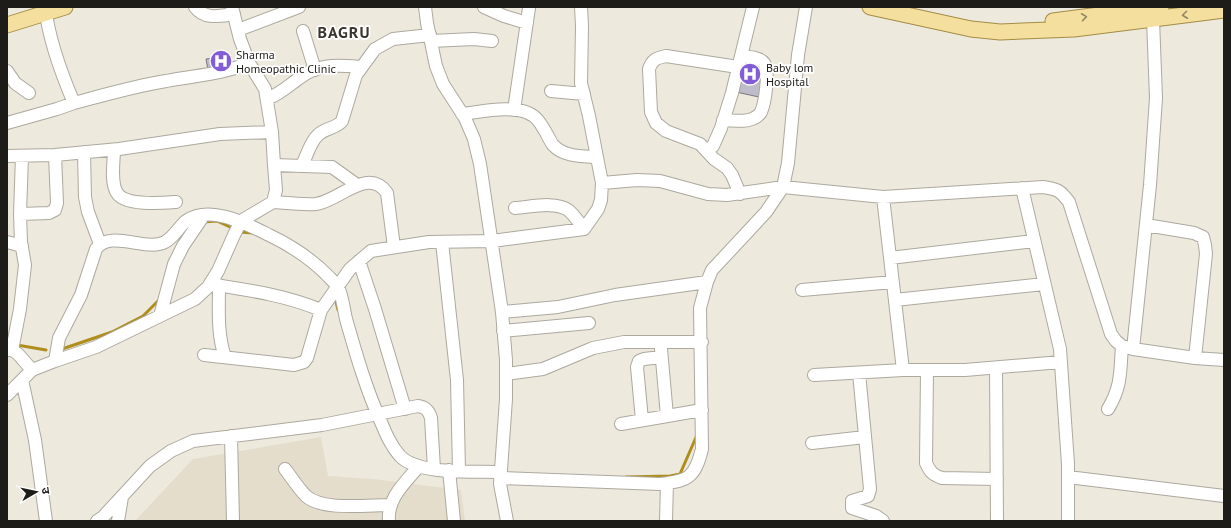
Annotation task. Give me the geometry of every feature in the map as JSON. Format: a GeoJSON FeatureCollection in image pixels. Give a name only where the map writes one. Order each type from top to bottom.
{"type":"FeatureCollection","features":[{"type":"Feature","properties":{"kind":"main road"},"geometry":{"type":"LineString","coordinates":[[7,25],[46,10],[65,7]]}},
{"type":"Feature","properties":{"kind":"main road"},"geometry":{"type":"LineString","coordinates":[[870,7],[971,29],[1000,32],[1074,29],[1157,13]]}},
{"type":"Feature","properties":{"kind":"main road"},"geometry":{"type":"LineString","coordinates":[[908,7],[966,21],[997,24],[1224,10]]}},
{"type":"Feature","properties":{"kind":"street"},"geometry":{"type":"LineString","coordinates":[[195,7],[203,15],[210,16],[233,11],[249,63],[265,89],[272,132],[276,190],[273,202]]}},
{"type":"Feature","properties":{"kind":"street"},"geometry":{"type":"LineString","coordinates":[[238,30],[299,7]]}},
{"type":"Feature","properties":{"kind":"street"},"geometry":{"type":"LineString","coordinates":[[425,7],[436,66],[443,84],[462,114],[474,139],[480,164],[502,312],[506,374],[500,484],[507,521]]}},
{"type":"Feature","properties":{"kind":"street"},"geometry":{"type":"LineString","coordinates":[[484,7],[504,16],[527,22]]}},
{"type":"Feature","properties":{"kind":"street"},"geometry":{"type":"LineString","coordinates":[[204,355],[294,365],[304,362],[307,358],[320,310],[350,269],[371,251],[429,242],[492,241],[584,229],[598,209],[601,200],[602,183],[581,83],[581,7]]}},
{"type":"Feature","properties":{"kind":"street"},"geometry":{"type":"LineString","coordinates":[[707,150],[713,146],[723,120],[740,62],[753,7]]}},
{"type":"Feature","properties":{"kind":"street"},"geometry":{"type":"LineString","coordinates":[[56,357],[59,338],[81,295],[96,249],[100,244],[104,241],[115,241],[156,245],[163,243],[173,236],[194,216],[215,215],[241,221],[303,253],[322,269],[338,286],[356,352],[372,401],[389,439],[401,456],[414,465],[434,469],[500,475],[660,484],[675,482],[689,477],[698,466],[702,449],[702,342],[700,308],[712,270],[766,212],[783,187],[788,164],[798,55],[806,7]]}},
{"type":"Feature","properties":{"kind":"street"},"geometry":{"type":"LineString","coordinates":[[514,110],[529,8]]}},
{"type":"Feature","properties":{"kind":"street"},"geometry":{"type":"LineString","coordinates":[[46,10],[62,74],[74,103]]}},
{"type":"Feature","properties":{"kind":"street"},"geometry":{"type":"LineString","coordinates":[[1108,409],[1116,396],[1128,348],[1146,225],[1156,98],[1157,13]]}},
{"type":"Feature","properties":{"kind":"street"},"geometry":{"type":"LineString","coordinates":[[303,31],[315,70]]}},
{"type":"Feature","properties":{"kind":"street"},"geometry":{"type":"LineString","coordinates":[[302,166],[313,141],[318,135],[327,129],[340,124],[342,121],[356,75],[375,49],[384,43],[393,39],[430,38],[492,41]]}},
{"type":"Feature","properties":{"kind":"street"},"geometry":{"type":"LineString","coordinates":[[723,120],[745,121],[753,119],[759,115],[767,82],[767,72],[764,63],[759,59],[740,62],[666,56],[656,58],[651,63],[649,69],[651,112],[656,123],[666,131],[700,144],[714,159],[727,168],[732,175],[740,194]]}},
{"type":"Feature","properties":{"kind":"street"},"geometry":{"type":"LineString","coordinates":[[7,123],[57,110],[74,103],[140,86],[167,80],[216,74],[233,70],[249,63]]}},
{"type":"Feature","properties":{"kind":"street"},"geometry":{"type":"LineString","coordinates":[[267,99],[278,95],[299,78],[315,70],[334,65],[361,67]]}},
{"type":"Feature","properties":{"kind":"street"},"geometry":{"type":"LineString","coordinates":[[7,71],[15,83],[29,93]]}},
{"type":"Feature","properties":{"kind":"street"},"geometry":{"type":"LineString","coordinates":[[551,91],[584,94]]}},
{"type":"Feature","properties":{"kind":"street"},"geometry":{"type":"LineString","coordinates":[[462,114],[507,109],[523,111],[532,115],[541,125],[554,145],[562,152],[574,156],[597,157]]}},
{"type":"Feature","properties":{"kind":"street"},"geometry":{"type":"LineString","coordinates":[[7,156],[55,155],[114,150],[220,134],[272,132]]}},
{"type":"Feature","properties":{"kind":"street"},"geometry":{"type":"LineString","coordinates":[[114,150],[113,181],[116,192],[121,198],[129,201],[163,203],[176,202]]}},
{"type":"Feature","properties":{"kind":"street"},"geometry":{"type":"LineString","coordinates":[[84,152],[85,197],[88,212],[100,244]]}},
{"type":"Feature","properties":{"kind":"street"},"geometry":{"type":"LineString","coordinates":[[20,214],[50,213],[55,210],[57,203],[55,155]]}},
{"type":"Feature","properties":{"kind":"street"},"geometry":{"type":"LineString","coordinates":[[22,156],[20,214],[25,265],[20,309],[12,341],[18,354],[32,370]]}},
{"type":"Feature","properties":{"kind":"street"},"geometry":{"type":"LineString","coordinates":[[274,165],[332,168],[357,185]]}},
{"type":"Feature","properties":{"kind":"street"},"geometry":{"type":"LineString","coordinates":[[602,183],[637,180],[660,182],[708,194],[727,195],[783,187],[883,197],[1043,187],[1056,189],[1063,194],[1069,202],[1111,334],[1116,341],[1128,348],[1195,358],[1224,360]]}},
{"type":"Feature","properties":{"kind":"street"},"geometry":{"type":"LineString","coordinates":[[225,357],[221,346],[214,285],[218,271],[241,221],[273,202],[317,204],[357,185],[375,183],[382,187],[387,193],[394,248]]}},
{"type":"Feature","properties":{"kind":"street"},"geometry":{"type":"LineString","coordinates":[[1022,188],[1060,349],[1068,477],[1068,521]]}},
{"type":"Feature","properties":{"kind":"street"},"geometry":{"type":"LineString","coordinates":[[883,197],[903,370]]}},
{"type":"Feature","properties":{"kind":"street"},"geometry":{"type":"LineString","coordinates":[[515,208],[554,205],[564,207],[584,229]]}},
{"type":"Feature","properties":{"kind":"street"},"geometry":{"type":"LineString","coordinates":[[160,316],[174,264],[183,246],[204,215]]}},
{"type":"Feature","properties":{"kind":"street"},"geometry":{"type":"LineString","coordinates":[[1146,225],[1194,233],[1203,237],[1206,245],[1195,358]]}},
{"type":"Feature","properties":{"kind":"street"},"geometry":{"type":"LineString","coordinates":[[890,258],[1034,241]]}},
{"type":"Feature","properties":{"kind":"street"},"geometry":{"type":"LineString","coordinates":[[7,242],[22,246]]}},
{"type":"Feature","properties":{"kind":"street"},"geometry":{"type":"LineString","coordinates":[[442,242],[457,380],[454,521]]}},
{"type":"Feature","properties":{"kind":"street"},"geometry":{"type":"LineString","coordinates":[[359,261],[405,408]]}},
{"type":"Feature","properties":{"kind":"street"},"geometry":{"type":"LineString","coordinates":[[502,312],[558,307],[614,295],[707,282]]}},
{"type":"Feature","properties":{"kind":"street"},"geometry":{"type":"LineString","coordinates":[[802,290],[893,282]]}},
{"type":"Feature","properties":{"kind":"street"},"geometry":{"type":"LineString","coordinates":[[895,300],[1044,284]]}},
{"type":"Feature","properties":{"kind":"street"},"geometry":{"type":"LineString","coordinates":[[7,395],[32,370],[56,357],[96,347],[195,299],[214,285],[285,298],[305,303],[320,310]]}},
{"type":"Feature","properties":{"kind":"street"},"geometry":{"type":"LineString","coordinates":[[503,331],[589,322]]}},
{"type":"Feature","properties":{"kind":"street"},"geometry":{"type":"LineString","coordinates":[[506,374],[543,369],[593,348],[624,342],[702,342]]}},
{"type":"Feature","properties":{"kind":"street"},"geometry":{"type":"LineString","coordinates":[[660,342],[666,416]]}},
{"type":"Feature","properties":{"kind":"street"},"geometry":{"type":"LineString","coordinates":[[642,420],[637,367],[639,361],[661,357]]}},
{"type":"Feature","properties":{"kind":"street"},"geometry":{"type":"LineString","coordinates":[[814,375],[903,370],[965,370],[1061,362]]}},
{"type":"Feature","properties":{"kind":"street"},"geometry":{"type":"LineString","coordinates":[[996,368],[997,521]]}},
{"type":"Feature","properties":{"kind":"street"},"geometry":{"type":"LineString","coordinates":[[928,370],[926,463],[929,471],[934,476],[942,478],[997,479]]}},
{"type":"Feature","properties":{"kind":"street"},"geometry":{"type":"LineString","coordinates":[[859,373],[870,493],[868,496],[852,501],[852,508],[876,516],[883,521]]}},
{"type":"Feature","properties":{"kind":"street"},"geometry":{"type":"LineString","coordinates":[[22,380],[35,440],[46,521]]}},
{"type":"Feature","properties":{"kind":"street"},"geometry":{"type":"LineString","coordinates":[[98,521],[150,466],[171,451],[193,441],[322,425],[405,408],[423,406],[428,411],[431,418],[434,469]]}},
{"type":"Feature","properties":{"kind":"street"},"geometry":{"type":"LineString","coordinates":[[621,424],[702,410]]}},
{"type":"Feature","properties":{"kind":"street"},"geometry":{"type":"LineString","coordinates":[[231,436],[232,521]]}},
{"type":"Feature","properties":{"kind":"street"},"geometry":{"type":"LineString","coordinates":[[812,443],[865,437]]}},
{"type":"Feature","properties":{"kind":"street"},"geometry":{"type":"LineString","coordinates":[[389,521],[390,504],[395,494],[419,466]]}},
{"type":"Feature","properties":{"kind":"street"},"geometry":{"type":"LineString","coordinates":[[285,470],[306,496],[317,503],[345,506],[390,504]]}},
{"type":"Feature","properties":{"kind":"street"},"geometry":{"type":"LineString","coordinates":[[1068,477],[1224,496]]}},
{"type":"Feature","properties":{"kind":"street"},"geometry":{"type":"LineString","coordinates":[[666,521],[667,483]]}},
{"type":"Feature","properties":{"kind":"street"},"geometry":{"type":"LineString","coordinates":[[118,521],[122,496]]}},
{"type":"Feature","properties":{"kind":"shaded area"},"geometry":{"type":"Polygon","coordinates":[[[321,437],[328,476],[373,479],[461,490],[465,521],[135,521],[193,459],[321,437]]]}},
{"type":"Feature","properties":{"kind":"building"},"geometry":{"type":"Polygon","coordinates":[[[231,56],[232,66],[208,70],[206,59],[231,56]]]}},
{"type":"Feature","properties":{"kind":"building"},"geometry":{"type":"Polygon","coordinates":[[[742,63],[765,67],[759,97],[736,92],[742,63]]]}},
{"type":"Feature","properties":{"kind":"waterway"},"geometry":{"type":"LineString","coordinates":[[203,222],[217,221],[232,228]]}},
{"type":"Feature","properties":{"kind":"waterway"},"geometry":{"type":"LineString","coordinates":[[239,232],[253,233]]}},
{"type":"Feature","properties":{"kind":"waterway"},"geometry":{"type":"LineString","coordinates":[[62,349],[112,332],[143,316],[160,298]]}},
{"type":"Feature","properties":{"kind":"waterway"},"geometry":{"type":"LineString","coordinates":[[335,298],[338,310]]}},
{"type":"Feature","properties":{"kind":"waterway"},"geometry":{"type":"LineString","coordinates":[[17,345],[46,350]]}},
{"type":"Feature","properties":{"kind":"waterway"},"geometry":{"type":"LineString","coordinates":[[626,477],[670,476],[680,474],[697,435]]}},
{"type":"Feature","properties":{"kind":"place","name":"Sharma Homeopathic Clinic"},"geometry":{"type":"Point","coordinates":[221,61]}},
{"type":"Feature","properties":{"kind":"place","name":"Baby lom Hospital"},"geometry":{"type":"Point","coordinates":[750,74]}},
{"type":"Feature","properties":{"kind":"district","name":"BAGRU"},"geometry":{"type":"Point","coordinates":[344,32]}}]}
